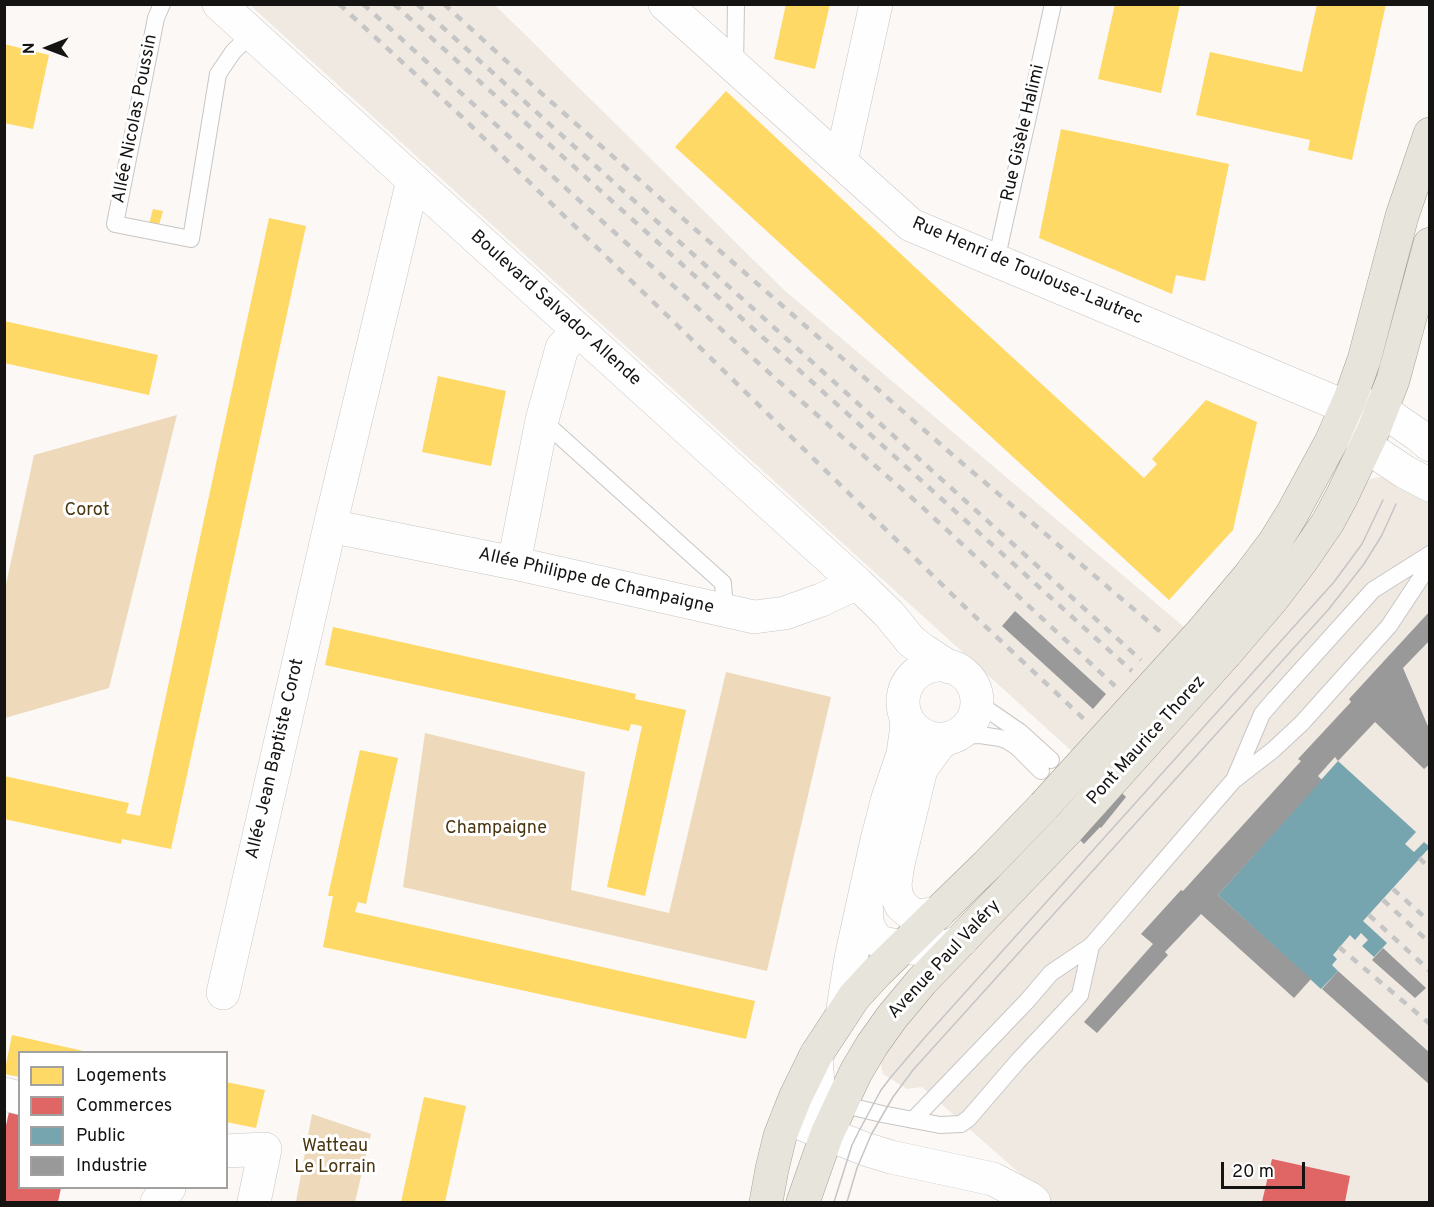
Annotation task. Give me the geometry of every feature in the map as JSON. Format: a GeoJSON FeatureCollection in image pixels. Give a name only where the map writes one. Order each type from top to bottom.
{"type":"FeatureCollection","features":[{"type":"Feature","properties":{"kind":"main road","name":"Pont Maurice Thorez"},"geometry":{"type":"LineString","coordinates":[[1044,806],[1203,631],[1250,575],[1292,514],[1318,467],[1348,403],[1364,360],[1402,216],[1430,134]]}},
{"type":"Feature","properties":{"kind":"main road","name":"Pont Maurice Thorez"},"geometry":{"type":"LineString","coordinates":[[1068,830],[1227,653],[1285,583],[1322,531],[1342,496],[1381,411],[1396,368],[1430,244]]}},
{"type":"Feature","properties":{"kind":"main road","name":"Avenue Paul Valéry"},"geometry":{"type":"LineString","coordinates":[[766,1203],[780,1137],[795,1098],[816,1055],[854,997],[916,929],[995,857],[1044,806]]}},
{"type":"Feature","properties":{"kind":"main road","name":"Avenue Paul Valéry"},"geometry":{"type":"LineString","coordinates":[[803,1203],[840,1104],[872,1045],[903,1004],[1068,830]]}},
{"type":"Feature","properties":{"kind":"street","name":"Boulevard Salvador Allende"},"geometry":{"type":"LineString","coordinates":[[219,4],[857,583],[889,614],[911,640],[950,667]]}},
{"type":"Feature","properties":{"kind":"street","name":"Rue Henri de Toulouse-Lautrec"},"geometry":{"type":"LineString","coordinates":[[665,4],[910,225],[1348,403],[1381,411],[1430,445]]}},
{"type":"Feature","properties":{"kind":"street"},"geometry":{"type":"LineString","coordinates":[[841,162],[876,4]]}},
{"type":"Feature","properties":{"kind":"street","name":"Allée Jean Baptiste Corot"},"geometry":{"type":"LineString","coordinates":[[223,993],[330,526],[413,180]]}},
{"type":"Feature","properties":{"kind":"street"},"geometry":{"type":"LineString","coordinates":[[514,563],[542,420],[562,348],[578,330]]}},
{"type":"Feature","properties":{"kind":"street"},"geometry":{"type":"LineString","coordinates":[[1348,403],[1358,435],[1366,446],[1405,472],[1430,484]]}},
{"type":"Feature","properties":{"kind":"street","name":"Allée Philippe de Champaigne"},"geometry":{"type":"LineString","coordinates":[[330,526],[514,563],[754,617],[785,613],[821,600],[857,583]]}},
{"type":"Feature","properties":{"kind":"street","name":"Boulevard Salvador Allende"},"geometry":{"type":"LineString","coordinates":[[889,614],[904,647],[908,665],[906,703]]}},
{"type":"Feature","properties":{"kind":"street"},"geometry":{"type":"LineString","coordinates":[[872,1045],[879,1013],[923,954],[916,929],[896,894],[895,884],[921,769],[939,744],[952,737],[969,725],[976,709],[977,700],[974,689],[966,676],[950,667],[936,666],[922,670],[915,675],[906,703],[916,730],[931,738],[952,737]]}},
{"type":"Feature","properties":{"kind":"street","name":"Avenue Paul Valéry"},"geometry":{"type":"LineString","coordinates":[[842,1015],[851,958],[866,890],[888,798],[903,754],[906,703]]}},
{"type":"Feature","properties":{"kind":"street"},"geometry":{"type":"LineString","coordinates":[[866,890],[869,928],[875,938],[882,943],[916,929],[950,946],[962,940]]}},
{"type":"Feature","properties":{"kind":"street"},"geometry":{"type":"LineString","coordinates":[[816,1055],[819,1102],[827,1134]]}},
{"type":"Feature","properties":{"kind":"street"},"geometry":{"type":"LineString","coordinates":[[787,1118],[852,1145],[891,1157],[993,1179],[1034,1203]]}},
{"type":"Feature","properties":{"kind":"street"},"geometry":{"type":"LineString","coordinates":[[228,1151],[265,1149],[254,1203]]}},
{"type":"Feature","properties":{"kind":"street"},"geometry":{"type":"LineString","coordinates":[[157,1203],[168,1189]]}},
{"type":"Feature","properties":{"kind":"lane","name":"Allée Nicolas Poussin"},"geometry":{"type":"LineString","coordinates":[[162,4],[156,18],[115,224],[191,239],[218,74],[233,52],[251,34]]}},
{"type":"Feature","properties":{"kind":"lane"},"geometry":{"type":"LineString","coordinates":[[735,68],[736,4]]}},
{"type":"Feature","properties":{"kind":"lane","name":"Rue Gisèle Halimi"},"geometry":{"type":"LineString","coordinates":[[996,261],[1053,4]]}},
{"type":"Feature","properties":{"kind":"lane"},"geometry":{"type":"LineString","coordinates":[[542,420],[723,583],[725,611]]}},
{"type":"Feature","properties":{"kind":"lane"},"geometry":{"type":"LineString","coordinates":[[1233,781],[1262,714],[1274,700],[1373,590],[1430,554]]}},
{"type":"Feature","properties":{"kind":"lane"},"geometry":{"type":"LineString","coordinates":[[913,1120],[1051,973],[1091,946],[1233,781],[1274,750],[1302,723],[1389,626],[1430,564]]}},
{"type":"Feature","properties":{"kind":"lane"},"geometry":{"type":"LineString","coordinates":[[952,737],[980,735],[1000,738],[1046,766],[1020,732],[981,703],[974,689]]}},
{"type":"Feature","properties":{"kind":"lane"},"geometry":{"type":"LineString","coordinates":[[840,1104],[940,1125],[961,1124],[969,1118],[1018,1061],[1080,995],[1091,946]]}},
{"type":"Feature","properties":{"kind":"lane","name":"Avenue Paul Valéry"},"geometry":{"type":"LineString","coordinates":[[840,1104],[833,1099],[831,1065],[842,1015]]}},
{"type":"Feature","properties":{"kind":"shaded area"},"geometry":{"type":"Polygon","coordinates":[[[250,5],[495,5],[784,290],[1234,669],[1361,488],[1370,479],[1386,476],[1429,496],[1429,1202],[1052,1202],[922,1087],[907,1089],[883,1074],[879,1057],[1110,786],[250,5]]]}},
{"type":"Feature","properties":{"kind":"green space","name":"Corot"},"geometry":{"type":"Polygon","coordinates":[[[177,415],[109,688],[5,718],[5,589],[34,455],[177,415]]]}},
{"type":"Feature","properties":{"kind":"green space","name":"Champaigne"},"geometry":{"type":"Polygon","coordinates":[[[726,672],[831,697],[767,971],[403,887],[425,733],[585,772],[571,890],[669,913],[726,672]]]}},
{"type":"Feature","properties":{"kind":"green space","name":"Watteau Le Lorrain"},"geometry":{"type":"Polygon","coordinates":[[[312,1114],[371,1134],[355,1202],[296,1202],[312,1114]]]}},
{"type":"Feature","properties":{"kind":"building: Logements"},"geometry":{"type":"Polygon","coordinates":[[[786,4],[830,4],[815,69],[774,59],[786,4]]]}},
{"type":"Feature","properties":{"kind":"building: Logements"},"geometry":{"type":"Polygon","coordinates":[[[1115,4],[1180,4],[1161,93],[1098,79],[1115,4]]]}},
{"type":"Feature","properties":{"kind":"building: Logements"},"geometry":{"type":"Polygon","coordinates":[[[1317,4],[1386,4],[1352,160],[1308,150],[1310,140],[1196,115],[1210,52],[1302,72],[1317,4]]]}},
{"type":"Feature","properties":{"kind":"building: Logements"},"geometry":{"type":"Polygon","coordinates":[[[4,44],[49,55],[33,129],[4,123],[4,44]]]}},
{"type":"Feature","properties":{"kind":"building: Logements"},"geometry":{"type":"Polygon","coordinates":[[[726,91],[1144,478],[1157,464],[1152,459],[1206,400],[1257,422],[1233,530],[1169,600],[675,147],[726,91]]]}},
{"type":"Feature","properties":{"kind":"building: Logements"},"geometry":{"type":"Polygon","coordinates":[[[1061,129],[1229,164],[1205,281],[1176,275],[1172,294],[1039,238],[1061,129]]]}},
{"type":"Feature","properties":{"kind":"building: Logements"},"geometry":{"type":"Polygon","coordinates":[[[153,209],[163,211],[159,225],[149,224],[153,209]]]}},
{"type":"Feature","properties":{"kind":"building: Logements"},"geometry":{"type":"Polygon","coordinates":[[[269,218],[306,226],[171,849],[122,839],[121,844],[4,819],[4,776],[129,803],[126,813],[140,816],[269,218]]]}},
{"type":"Feature","properties":{"kind":"building: Logements"},"geometry":{"type":"Polygon","coordinates":[[[4,321],[158,355],[149,395],[4,363],[4,321]]]}},
{"type":"Feature","properties":{"kind":"building: Logements"},"geometry":{"type":"Polygon","coordinates":[[[438,376],[506,391],[491,466],[422,452],[438,376]]]}},
{"type":"Feature","properties":{"kind":"building: Logements"},"geometry":{"type":"Polygon","coordinates":[[[333,627],[636,694],[635,699],[686,710],[645,896],[607,887],[642,726],[631,724],[629,731],[325,665],[333,627]]]}},
{"type":"Feature","properties":{"kind":"building: Logements"},"geometry":{"type":"Polygon","coordinates":[[[360,750],[398,758],[366,904],[358,902],[355,912],[755,1001],[746,1039],[323,947],[333,896],[328,896],[360,750]]]}},
{"type":"Feature","properties":{"kind":"building: Logements"},"geometry":{"type":"Polygon","coordinates":[[[12,1035],[84,1051],[18,1051],[18,1077],[4,1074],[12,1035]]]}},
{"type":"Feature","properties":{"kind":"building: Logements"},"geometry":{"type":"Polygon","coordinates":[[[228,1082],[265,1090],[256,1128],[228,1122],[228,1082]]]}},
{"type":"Feature","properties":{"kind":"building: Logements"},"geometry":{"type":"Polygon","coordinates":[[[424,1097],[466,1106],[445,1202],[401,1202],[424,1097]]]}},
{"type":"Feature","properties":{"kind":"building: Commerces"},"geometry":{"type":"Polygon","coordinates":[[[9,1112],[18,1114],[18,1189],[61,1189],[58,1202],[4,1202],[4,1134],[9,1112]]]}},
{"type":"Feature","properties":{"kind":"building: Commerces"},"geometry":{"type":"Polygon","coordinates":[[[1272,1159],[1350,1176],[1345,1202],[1262,1202],[1272,1159]]]}},
{"type":"Feature","properties":{"kind":"building: Public"},"geometry":{"type":"Polygon","coordinates":[[[1338,761],[1416,832],[1405,844],[1414,852],[1424,842],[1430,847],[1363,921],[1387,943],[1374,957],[1362,946],[1368,940],[1361,933],[1355,940],[1350,935],[1333,955],[1337,959],[1332,965],[1338,971],[1321,989],[1218,895],[1338,761]]]}},
{"type":"Feature","properties":{"kind":"building: Industrie"},"geometry":{"type":"Polygon","coordinates":[[[1015,611],[1106,694],[1093,709],[1002,626],[1015,611]]]}},
{"type":"Feature","properties":{"kind":"building: Industrie"},"geometry":{"type":"Polygon","coordinates":[[[1430,611],[1430,640],[1403,668],[1430,731],[1430,764],[1424,769],[1375,722],[1338,761],[1335,757],[1318,776],[1322,780],[1218,895],[1311,979],[1294,998],[1201,914],[1165,952],[1168,955],[1097,1033],[1084,1022],[1153,944],[1141,934],[1301,761],[1298,759],[1351,702],[1349,699],[1430,611]]]}},
{"type":"Feature","properties":{"kind":"building: Industrie"},"geometry":{"type":"Polygon","coordinates":[[[1120,791],[1126,797],[1101,828],[1084,844],[1078,838],[1120,791]]]}},
{"type":"Feature","properties":{"kind":"building: Industrie"},"geometry":{"type":"Polygon","coordinates":[[[1383,948],[1426,988],[1415,998],[1372,960],[1383,948]]]}},
{"type":"Feature","properties":{"kind":"building: Industrie"},"geometry":{"type":"Polygon","coordinates":[[[1338,971],[1430,1053],[1430,1085],[1322,989],[1338,971]]]}},
{"type":"Feature","properties":{"kind":"tram line"},"geometry":{"type":"LineString","coordinates":[[834,1202],[852,1145],[881,1090],[891,1077],[1334,582],[1362,544],[1383,500]]}},
{"type":"Feature","properties":{"kind":"tram line"},"geometry":{"type":"LineString","coordinates":[[847,1202],[857,1168],[871,1135],[893,1097],[913,1070],[1328,610],[1364,564],[1382,535],[1396,504]]}},
{"type":"Feature","properties":{"kind":"railway"},"geometry":{"type":"LineString","coordinates":[[339,4],[462,117],[968,610],[1086,721]]}},
{"type":"Feature","properties":{"kind":"railway"},"geometry":{"type":"LineString","coordinates":[[363,4],[776,379],[920,505],[1115,686]]}},
{"type":"Feature","properties":{"kind":"railway"},"geometry":{"type":"LineString","coordinates":[[394,4],[1132,671]]}},
{"type":"Feature","properties":{"kind":"railway"},"geometry":{"type":"LineString","coordinates":[[417,4],[1141,660]]}},
{"type":"Feature","properties":{"kind":"railway"},"geometry":{"type":"LineString","coordinates":[[444,4],[540,92],[955,457],[1163,634]]}},
{"type":"Feature","properties":{"kind":"railway"},"geometry":{"type":"LineString","coordinates":[[1419,858],[1430,868]]}},
{"type":"Feature","properties":{"kind":"railway"},"geometry":{"type":"LineString","coordinates":[[1393,889],[1430,922]]}},
{"type":"Feature","properties":{"kind":"railway"},"geometry":{"type":"LineString","coordinates":[[1383,900],[1430,943]]}},
{"type":"Feature","properties":{"kind":"railway"},"geometry":{"type":"LineString","coordinates":[[1369,915],[1430,971]]}},
{"type":"Feature","properties":{"kind":"railway"},"geometry":{"type":"LineString","coordinates":[[1339,947],[1430,1024]]}}]}
